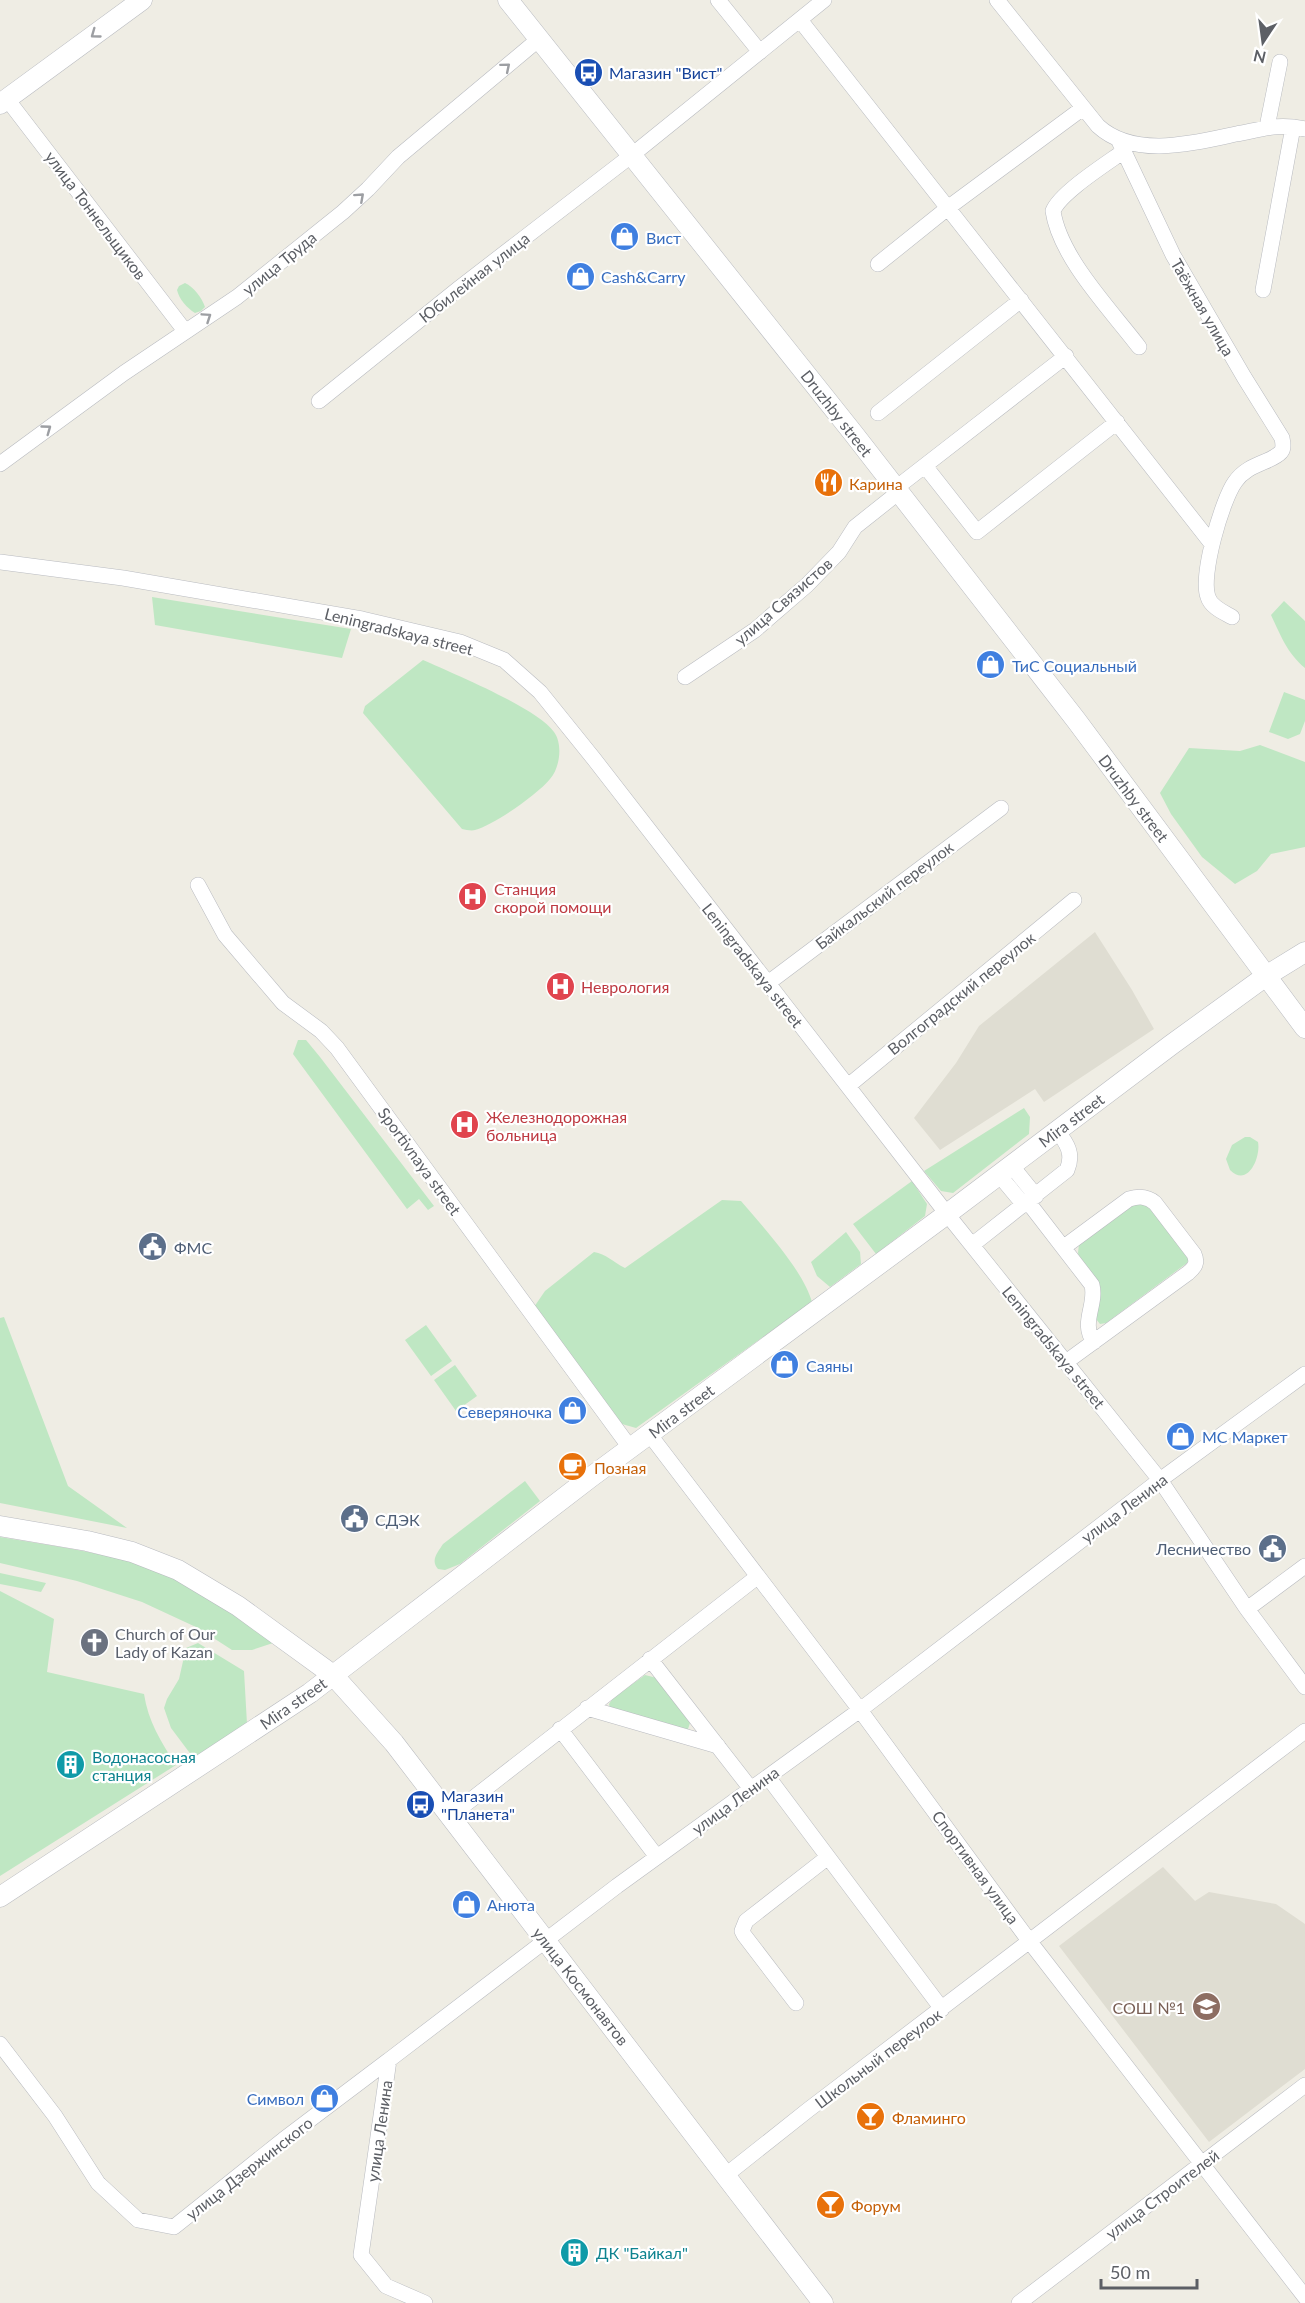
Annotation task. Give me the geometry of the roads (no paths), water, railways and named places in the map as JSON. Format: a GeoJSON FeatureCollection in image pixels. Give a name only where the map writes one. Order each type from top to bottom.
{"type":"FeatureCollection","features":[{"type":"Feature","properties":{"kind":"street"},"geometry":{"type":"LineString","coordinates":[[3,101],[142,0]]}},
{"type":"Feature","properties":{"kind":"street","name":"Druzhby street"},"geometry":{"type":"LineString","coordinates":[[508,0],[897,490],[1076,720],[1305,1028]]}},
{"type":"Feature","properties":{"kind":"street"},"geometry":{"type":"LineString","coordinates":[[718,0],[760,52]]}},
{"type":"Feature","properties":{"kind":"street","name":"Юбилейная улица"},"geometry":{"type":"LineString","coordinates":[[319,401],[444,300],[632,155],[824,0]]}},
{"type":"Feature","properties":{"kind":"street","name":"Таёжная улица"},"geometry":{"type":"LineString","coordinates":[[997,0],[1098,126],[1121,145],[1173,255],[1282,438],[1283,446],[1279,453],[1246,471],[1235,482],[1212,544],[1207,576],[1208,598],[1212,605],[1232,617]]}},
{"type":"Feature","properties":{"kind":"street"},"geometry":{"type":"LineString","coordinates":[[800,20],[1212,544]]}},
{"type":"Feature","properties":{"kind":"street","name":"улица Труда"},"geometry":{"type":"LineString","coordinates":[[0,464],[116,379],[237,297],[343,212],[398,157],[539,39]]}},
{"type":"Feature","properties":{"kind":"street"},"geometry":{"type":"LineString","coordinates":[[1267,127],[1280,62]]}},
{"type":"Feature","properties":{"kind":"street","name":"улица Тоннельщиков"},"geometry":{"type":"LineString","coordinates":[[3,101],[185,331]]}},
{"type":"Feature","properties":{"kind":"street"},"geometry":{"type":"LineString","coordinates":[[878,264],[949,207],[1083,108]]}},
{"type":"Feature","properties":{"kind":"street"},"geometry":{"type":"LineString","coordinates":[[1139,347],[1074,263],[1059,232],[1053,211],[1060,201],[1121,145],[1172,144],[1234,135],[1267,127],[1299,128],[1263,290]]}},
{"type":"Feature","properties":{"kind":"street"},"geometry":{"type":"LineString","coordinates":[[878,413],[1021,300]]}},
{"type":"Feature","properties":{"kind":"street","name":"улица Связистов"},"geometry":{"type":"LineString","coordinates":[[685,677],[755,630],[807,585],[840,552],[855,526],[925,466],[1066,356]]}},
{"type":"Feature","properties":{"kind":"street"},"geometry":{"type":"LineString","coordinates":[[925,466],[977,532],[1117,422]]}},
{"type":"Feature","properties":{"kind":"street","name":"Leningradskaya street"},"geometry":{"type":"LineString","coordinates":[[0,562],[129,579],[362,619],[460,642],[504,660],[540,692],[947,1214],[1160,1480],[1247,1609],[1305,1687]]}},
{"type":"Feature","properties":{"kind":"street","name":"Байкальский переулок"},"geometry":{"type":"LineString","coordinates":[[768,983],[1001,808]]}},
{"type":"Feature","properties":{"kind":"street","name":"Sportivnaya street"},"geometry":{"type":"LineString","coordinates":[[198,885],[225,935],[275,995],[321,1031],[337,1048],[630,1449]]}},
{"type":"Feature","properties":{"kind":"street","name":"Волгоградский переулок"},"geometry":{"type":"LineString","coordinates":[[848,1086],[1074,900]]}},
{"type":"Feature","properties":{"kind":"street","name":"Mira street"},"geometry":{"type":"LineString","coordinates":[[0,1897],[333,1676],[630,1449],[1166,1048],[1266,976],[1305,952]]}},
{"type":"Feature","properties":{"kind":"street"},"geometry":{"type":"LineString","coordinates":[[972,1245],[1062,1175],[1071,1161],[1069,1150],[1057,1131]]}},
{"type":"Feature","properties":{"kind":"street"},"geometry":{"type":"LineString","coordinates":[[1005,1170],[1092,1285],[1093,1296],[1087,1328],[1094,1342]]}},
{"type":"Feature","properties":{"kind":"street"},"geometry":{"type":"LineString","coordinates":[[1064,1247],[1129,1199],[1148,1198],[1155,1203],[1195,1258],[1196,1264],[1191,1271],[1066,1362]]}},
{"type":"Feature","properties":{"kind":"street","name":"улица Ленина"},"geometry":{"type":"LineString","coordinates":[[425,2303],[386,2286],[362,2255],[389,2060],[657,1857],[860,1710],[1160,1480],[1305,1374]]}},
{"type":"Feature","properties":{"kind":"street","name":"Спортивная улица"},"geometry":{"type":"LineString","coordinates":[[650,1435],[860,1710],[1030,1942],[1305,2297]]}},
{"type":"Feature","properties":{"kind":"street","name":"улица Космонавтов"},"geometry":{"type":"LineString","coordinates":[[0,1526],[87,1541],[132,1552],[163,1563],[209,1587],[238,1606],[333,1676],[394,1743],[822,2303]]}},
{"type":"Feature","properties":{"kind":"street"},"geometry":{"type":"LineString","coordinates":[[1247,1609],[1305,1566]]}},
{"type":"Feature","properties":{"kind":"street"},"geometry":{"type":"LineString","coordinates":[[449,1817],[758,1576]]}},
{"type":"Feature","properties":{"kind":"street"},"geometry":{"type":"LineString","coordinates":[[650,1659],[751,1789]]}},
{"type":"Feature","properties":{"kind":"street"},"geometry":{"type":"LineString","coordinates":[[587,1708],[718,1746]]}},
{"type":"Feature","properties":{"kind":"street"},"geometry":{"type":"LineString","coordinates":[[560,1730],[657,1857]]}},
{"type":"Feature","properties":{"kind":"street","name":"Школьный переулок"},"geometry":{"type":"LineString","coordinates":[[726,2175],[1305,1731]]}},
{"type":"Feature","properties":{"kind":"street"},"geometry":{"type":"LineString","coordinates":[[768,1777],[942,2009]]}},
{"type":"Feature","properties":{"kind":"street"},"geometry":{"type":"LineString","coordinates":[[796,2003],[744,1935],[743,1926],[746,1921],[828,1857]]}},
{"type":"Feature","properties":{"kind":"street","name":"улица Дзержинского"},"geometry":{"type":"LineString","coordinates":[[0,2044],[55,2116],[98,2183],[138,2220],[174,2227],[389,2060]]}},
{"type":"Feature","properties":{"kind":"street","name":"улица Строителей"},"geometry":{"type":"LineString","coordinates":[[1019,2303],[1305,2085]]}},
{"type":"Feature","properties":{"kind":"place","name":"Магазин \"Вист\""},"geometry":{"type":"Point","coordinates":[588,72]}},
{"type":"Feature","properties":{"kind":"place","name":"Вист"},"geometry":{"type":"Point","coordinates":[625,237]}},
{"type":"Feature","properties":{"kind":"place","name":"Cash&Carry"},"geometry":{"type":"Point","coordinates":[580,276]}},
{"type":"Feature","properties":{"kind":"place","name":"Карина"},"geometry":{"type":"Point","coordinates":[828,483]}},
{"type":"Feature","properties":{"kind":"place","name":"ТиС Социальный"},"geometry":{"type":"Point","coordinates":[991,665]}},
{"type":"Feature","properties":{"kind":"place","name":"Станция скорой помощи"},"geometry":{"type":"Point","coordinates":[473,897]}},
{"type":"Feature","properties":{"kind":"place","name":"Неврология"},"geometry":{"type":"Point","coordinates":[560,986]}},
{"type":"Feature","properties":{"kind":"place","name":"Железнодорожная больница"},"geometry":{"type":"Point","coordinates":[465,1125]}},
{"type":"Feature","properties":{"kind":"place","name":"ФМС"},"geometry":{"type":"Point","coordinates":[153,1247]}},
{"type":"Feature","properties":{"kind":"place","name":"Саяны"},"geometry":{"type":"Point","coordinates":[785,1365]}},
{"type":"Feature","properties":{"kind":"place","name":"Северяночка"},"geometry":{"type":"Point","coordinates":[573,1411]}},
{"type":"Feature","properties":{"kind":"place","name":"МС Маркет"},"geometry":{"type":"Point","coordinates":[1181,1436]}},
{"type":"Feature","properties":{"kind":"place","name":"Позная"},"geometry":{"type":"Point","coordinates":[573,1467]}},
{"type":"Feature","properties":{"kind":"place","name":"СДЭК"},"geometry":{"type":"Point","coordinates":[354,1519]}},
{"type":"Feature","properties":{"kind":"place","name":"Лесничество"},"geometry":{"type":"Point","coordinates":[1272,1548]}},
{"type":"Feature","properties":{"kind":"place","name":"Church of Our Lady of Kazan"},"geometry":{"type":"Point","coordinates":[94,1642]}},
{"type":"Feature","properties":{"kind":"place","name":"Водонасосная станция"},"geometry":{"type":"Point","coordinates":[71,1765]}},
{"type":"Feature","properties":{"kind":"place","name":"Магазин \"Планета\""},"geometry":{"type":"Point","coordinates":[420,1804]}},
{"type":"Feature","properties":{"kind":"place","name":"Анюта"},"geometry":{"type":"Point","coordinates":[466,1904]}},
{"type":"Feature","properties":{"kind":"place","name":"СОШ №1"},"geometry":{"type":"Point","coordinates":[1206,2007]}},
{"type":"Feature","properties":{"kind":"place","name":"Символ"},"geometry":{"type":"Point","coordinates":[325,2098]}},
{"type":"Feature","properties":{"kind":"place","name":"Фламинго"},"geometry":{"type":"Point","coordinates":[871,2117]}},
{"type":"Feature","properties":{"kind":"place","name":"Форум"},"geometry":{"type":"Point","coordinates":[830,2205]}},
{"type":"Feature","properties":{"kind":"place","name":"ДК \"Байкал\""},"geometry":{"type":"Point","coordinates":[575,2252]}}]}
